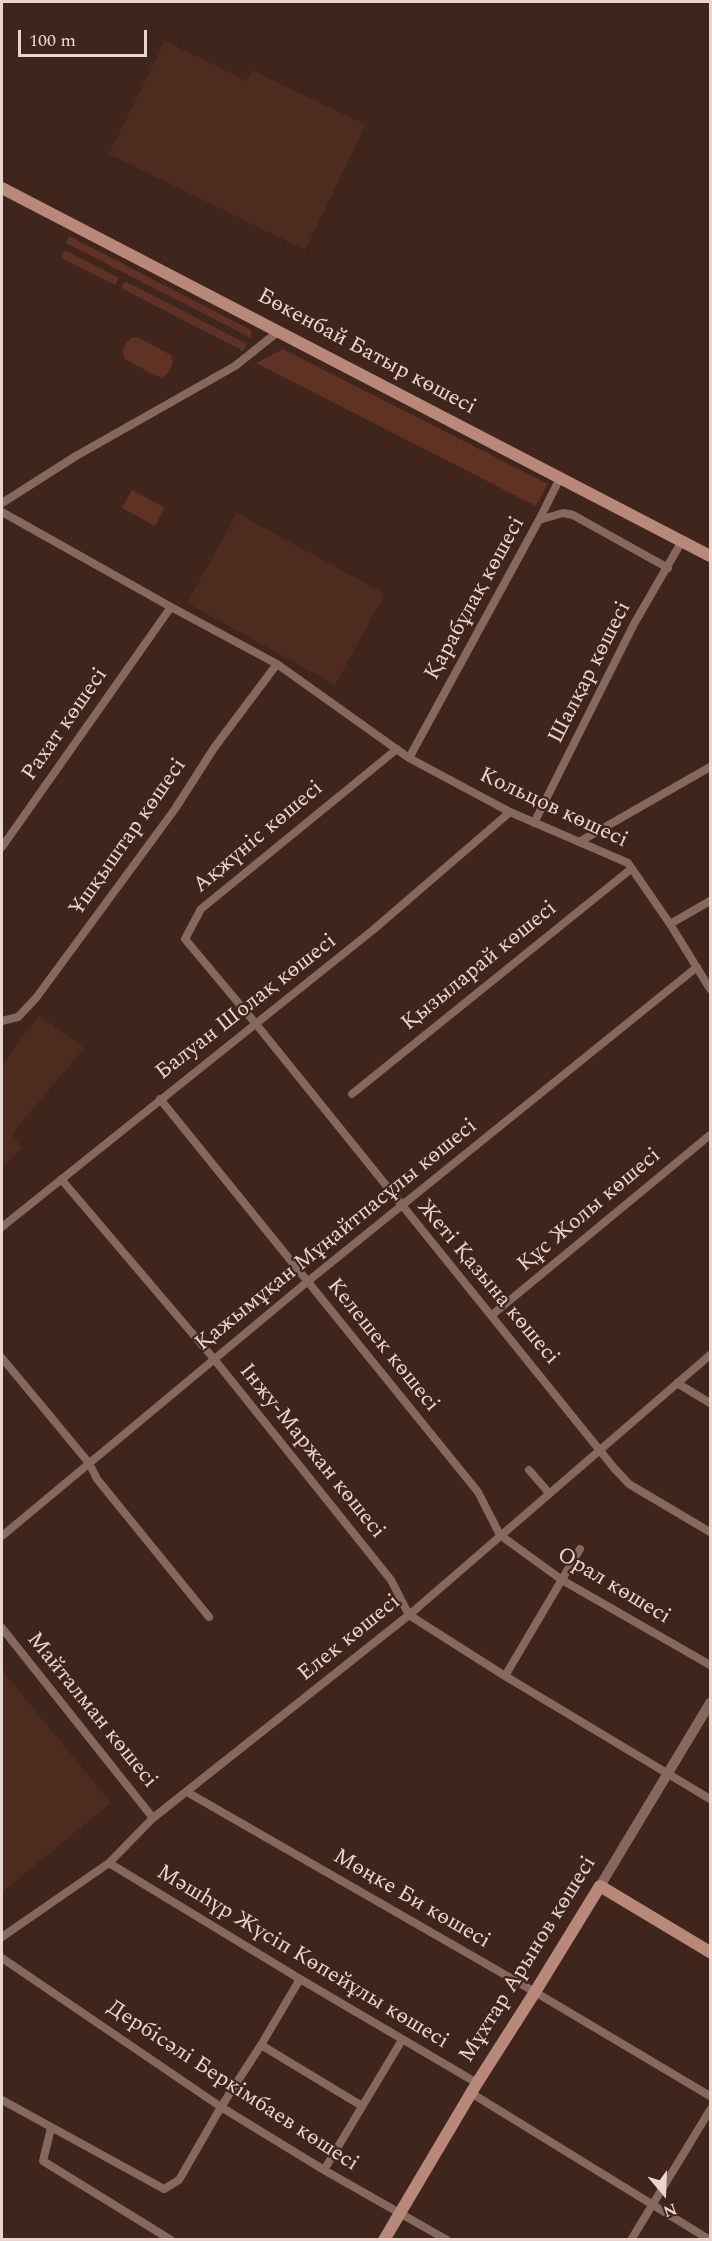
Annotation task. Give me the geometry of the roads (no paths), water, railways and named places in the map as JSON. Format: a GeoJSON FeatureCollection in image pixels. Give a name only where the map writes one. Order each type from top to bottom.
{"type":"FeatureCollection","features":[{"type":"Feature","properties":{"kind":"main road","name":"Бөкенбай Батыр көшесі"},"geometry":{"type":"LineString","coordinates":[[2,188],[711,556]]}},
{"type":"Feature","properties":{"kind":"main road"},"geometry":{"type":"LineString","coordinates":[[600,1886],[711,1952]]}},
{"type":"Feature","properties":{"kind":"main road","name":"Мұхтар Арынов көшесі"},"geometry":{"type":"LineString","coordinates":[[384,2240],[474,2088],[600,1886]]}},
{"type":"Feature","properties":{"kind":"street"},"geometry":{"type":"LineString","coordinates":[[2,503],[76,456],[235,366],[279,331]]}},
{"type":"Feature","properties":{"kind":"street"},"geometry":{"type":"LineString","coordinates":[[539,520],[560,477]]}},
{"type":"Feature","properties":{"kind":"street","name":"Кольцов көшесі"},"geometry":{"type":"LineString","coordinates":[[2,512],[277,664],[408,758],[510,812],[627,863],[670,924],[711,989]]}},
{"type":"Feature","properties":{"kind":"street","name":"Қарабұлақ көшесі"},"geometry":{"type":"LineString","coordinates":[[408,758],[539,520],[563,513],[573,515],[668,568]]}},
{"type":"Feature","properties":{"kind":"street","name":"Шалқар көшесі"},"geometry":{"type":"LineString","coordinates":[[534,823],[634,624],[682,541]]}},
{"type":"Feature","properties":{"kind":"street","name":"Рахат көшесі"},"geometry":{"type":"LineString","coordinates":[[2,847],[171,607]]}},
{"type":"Feature","properties":{"kind":"street","name":"Ұшқыштар көшесі"},"geometry":{"type":"LineString","coordinates":[[2,1021],[21,1015],[41,991],[175,809],[214,748],[277,664]]}},
{"type":"Feature","properties":{"kind":"street","name":"Ақжүніс көшесі"},"geometry":{"type":"LineString","coordinates":[[256,1024],[185,939],[194,920],[201,909],[397,749]]}},
{"type":"Feature","properties":{"kind":"street"},"geometry":{"type":"LineString","coordinates":[[579,842],[711,767]]}},
{"type":"Feature","properties":{"kind":"street","name":"Балуан Шолақ көшесі"},"geometry":{"type":"LineString","coordinates":[[2,1227],[374,930],[510,812]]}},
{"type":"Feature","properties":{"kind":"street","name":"Қызыларай көшесі"},"geometry":{"type":"LineString","coordinates":[[351,1094],[631,868]]}},
{"type":"Feature","properties":{"kind":"street"},"geometry":{"type":"LineString","coordinates":[[670,924],[711,901]]}},
{"type":"Feature","properties":{"kind":"street","name":"Қажымұқан Мұңайтпасұлы көшесі"},"geometry":{"type":"LineString","coordinates":[[2,1536],[306,1282],[697,967]]}},
{"type":"Feature","properties":{"kind":"street","name":"Жеті Қазына көшесі"},"geometry":{"type":"LineString","coordinates":[[256,1024],[614,1468],[630,1484],[711,1532]]}},
{"type":"Feature","properties":{"kind":"street","name":"Келешек көшесі"},"geometry":{"type":"LineString","coordinates":[[160,1100],[478,1492],[500,1535]]}},
{"type":"Feature","properties":{"kind":"street","name":"Құс Жолы көшесі"},"geometry":{"type":"LineString","coordinates":[[492,1315],[711,1135]]}},
{"type":"Feature","properties":{"kind":"street","name":"Інжу-Маржан көшесі"},"geometry":{"type":"LineString","coordinates":[[61,1179],[214,1359],[391,1580],[409,1615]]}},
{"type":"Feature","properties":{"kind":"street","name":"Елек көшесі"},"geometry":{"type":"LineString","coordinates":[[2,1937],[109,1863],[153,1818],[409,1615],[711,1355]]}},
{"type":"Feature","properties":{"kind":"street"},"geometry":{"type":"LineString","coordinates":[[2,1358],[89,1463],[97,1479],[210,1617]]}},
{"type":"Feature","properties":{"kind":"street"},"geometry":{"type":"LineString","coordinates":[[677,1383],[711,1403]]}},
{"type":"Feature","properties":{"kind":"street"},"geometry":{"type":"LineString","coordinates":[[529,1470],[549,1493]]}},
{"type":"Feature","properties":{"kind":"street","name":"Орал көшесі"},"geometry":{"type":"LineString","coordinates":[[500,1535],[562,1580],[711,1665]]}},
{"type":"Feature","properties":{"kind":"street"},"geometry":{"type":"LineString","coordinates":[[505,1676],[580,1549]]}},
{"type":"Feature","properties":{"kind":"street"},"geometry":{"type":"LineString","coordinates":[[409,1615],[505,1676],[711,1799]]}},
{"type":"Feature","properties":{"kind":"street","name":"Майталман көшесі"},"geometry":{"type":"LineString","coordinates":[[2,1628],[153,1818]]}},
{"type":"Feature","properties":{"kind":"street","name":"Мұхтар Арынов көшесі"},"geometry":{"type":"LineString","coordinates":[[600,1886],[711,1703]]}},
{"type":"Feature","properties":{"kind":"street","name":"Мөңке Би көшесі"},"geometry":{"type":"LineString","coordinates":[[187,1792],[536,1992],[711,2096]]}},
{"type":"Feature","properties":{"kind":"street","name":"Мәшһүр Жүсіп Көпейұлы көшесі"},"geometry":{"type":"LineString","coordinates":[[109,1863],[402,2040],[652,2205],[710,2240]]}},
{"type":"Feature","properties":{"kind":"street","name":"Дербісәлі Беркімбаев көшесі"},"geometry":{"type":"LineString","coordinates":[[2,1958],[220,2107],[447,2240]]}},
{"type":"Feature","properties":{"kind":"street"},"geometry":{"type":"LineString","coordinates":[[2,2100],[164,2189],[179,2180],[220,2107],[261,2045],[300,1979]]}},
{"type":"Feature","properties":{"kind":"street"},"geometry":{"type":"LineString","coordinates":[[324,2170],[402,2040]]}},
{"type":"Feature","properties":{"kind":"street"},"geometry":{"type":"LineString","coordinates":[[261,2045],[362,2106]]}},
{"type":"Feature","properties":{"kind":"street"},"geometry":{"type":"LineString","coordinates":[[631,2240],[711,2110]]}},
{"type":"Feature","properties":{"kind":"street"},"geometry":{"type":"LineString","coordinates":[[51,2128],[43,2162],[171,2240]]}}]}
